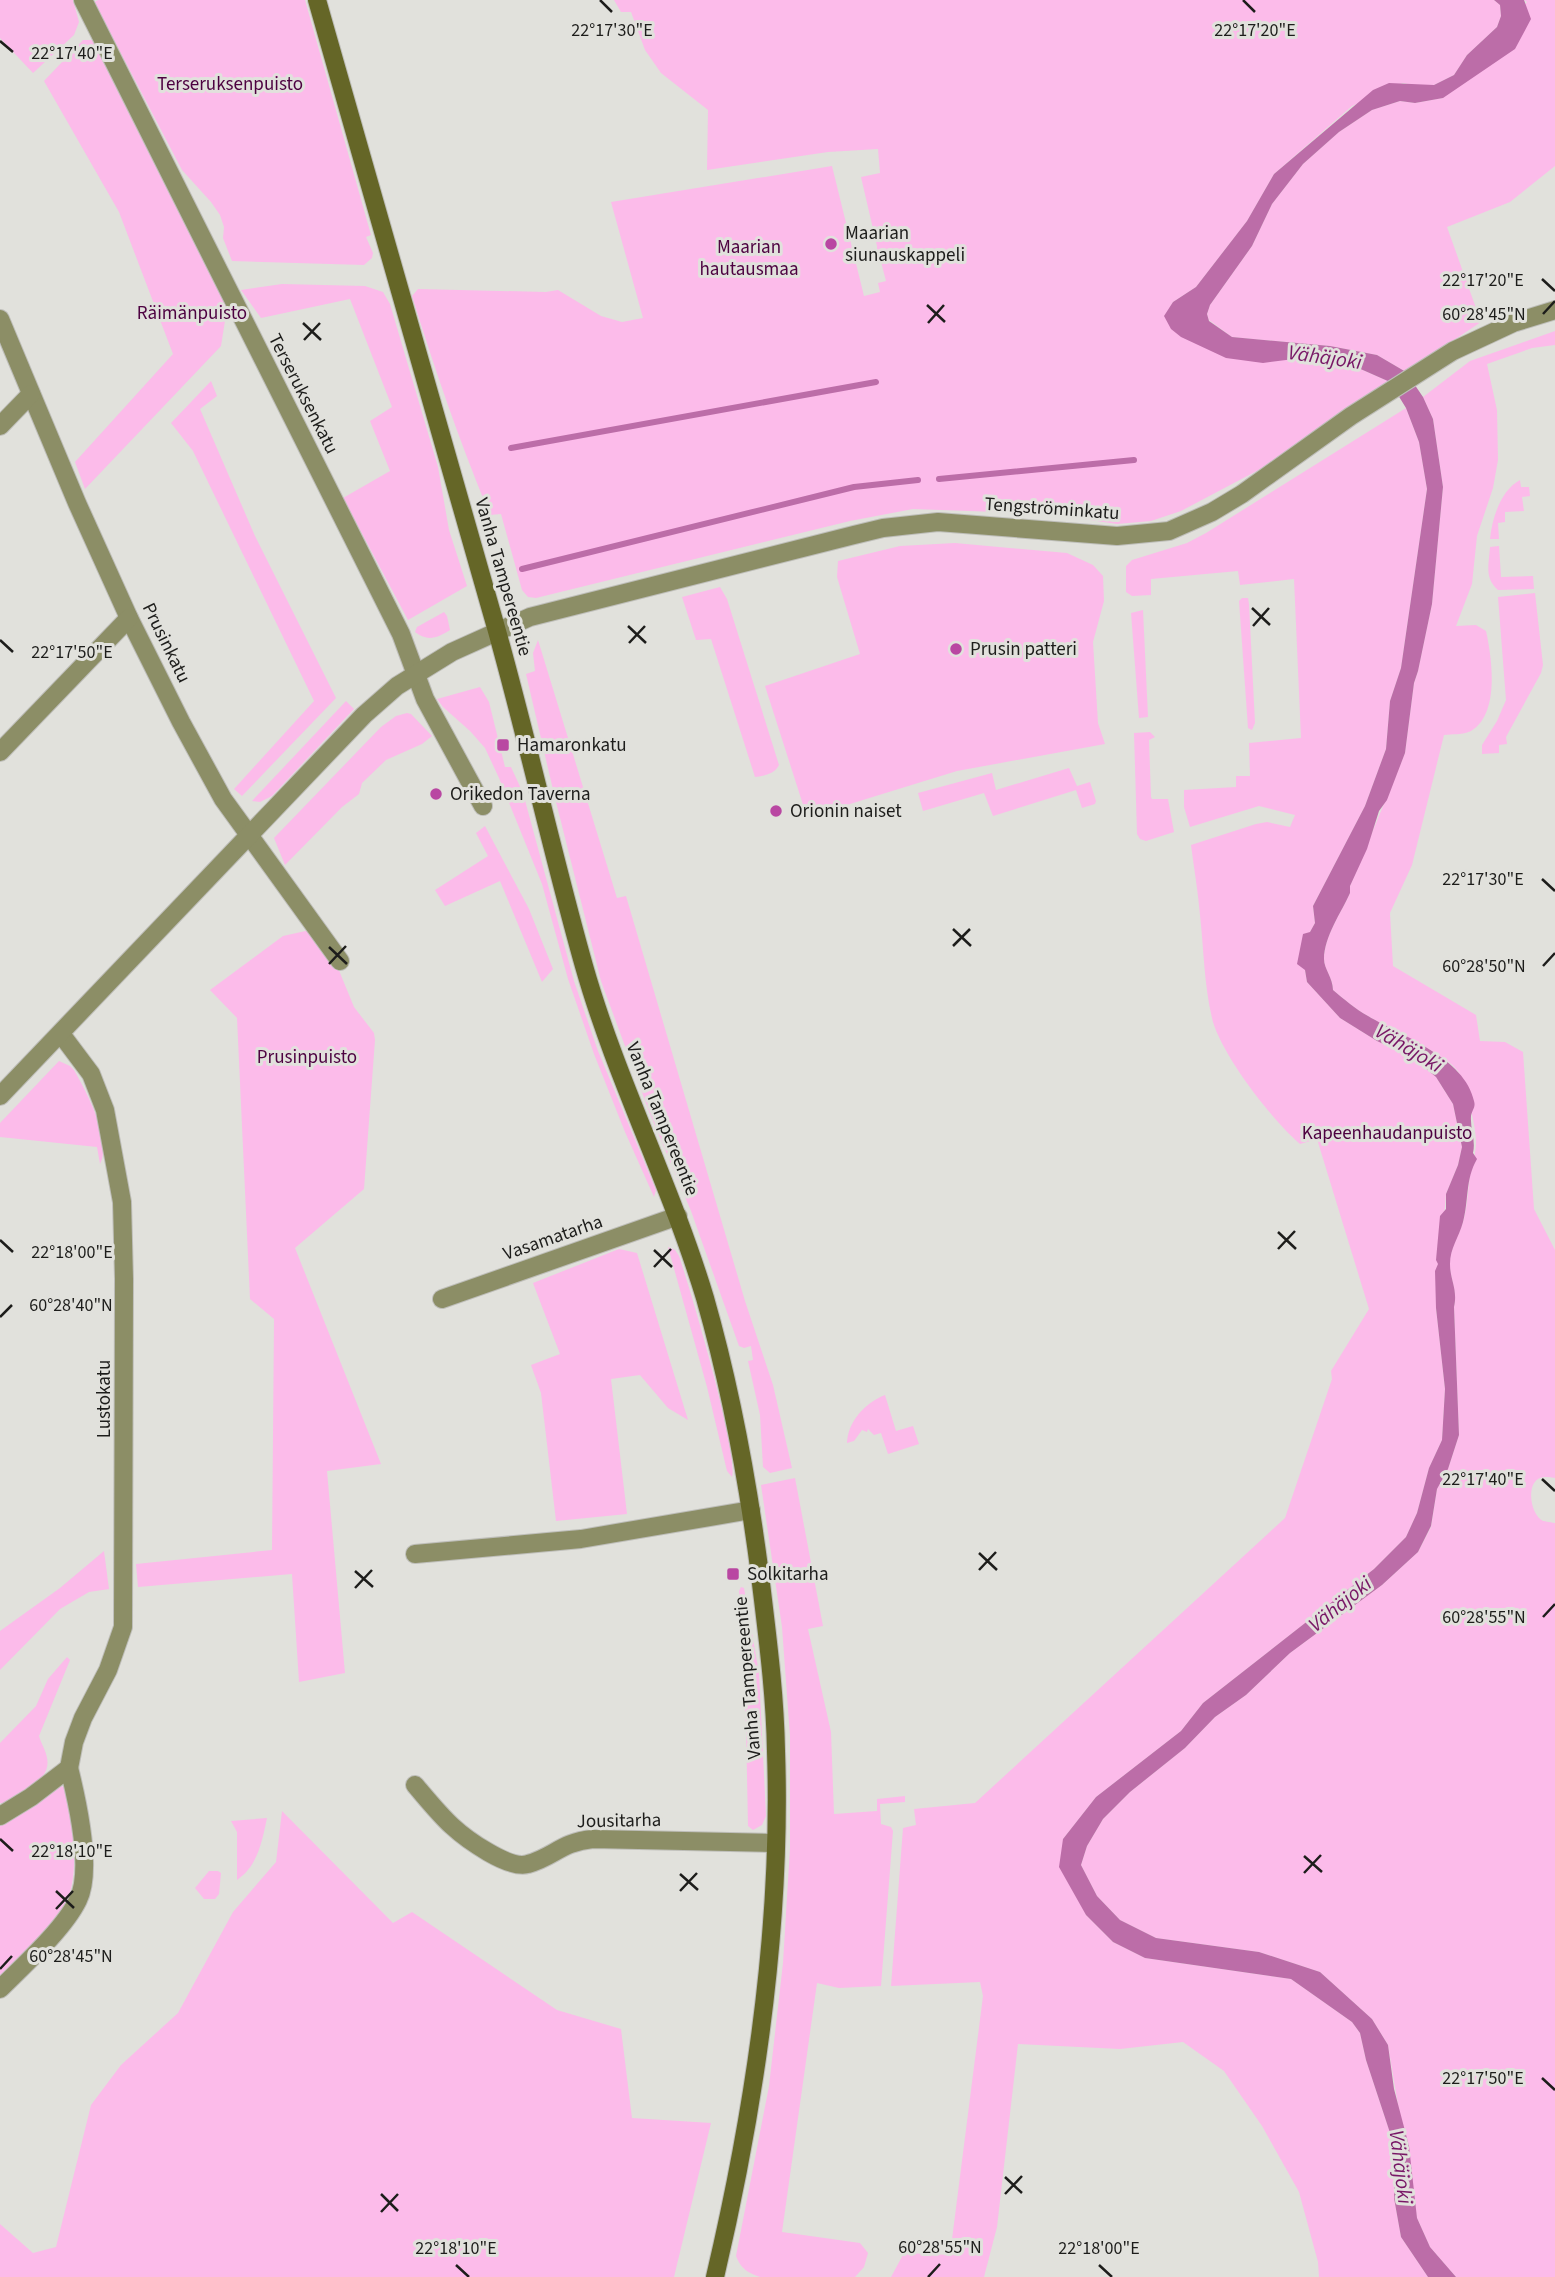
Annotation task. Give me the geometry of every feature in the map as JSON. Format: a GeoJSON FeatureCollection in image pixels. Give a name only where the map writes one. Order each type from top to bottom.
{"type":"FeatureCollection","features":[{"type":"Feature","properties":{"kind":"main road","name":"Vanha Tampereentie"},"geometry":{"type":"LineString","coordinates":[[317,0],[498,631],[597,1010],[678,1216],[723,1365],[751,1510],[771,1662],[776,1755],[771,1942],[762,2025],[739,2174],[716,2277]]}},
{"type":"Feature","properties":{"kind":"street","name":"Terseruksenkatu"},"geometry":{"type":"LineString","coordinates":[[83,0],[401,634],[416,673]]}},
{"type":"Feature","properties":{"kind":"street","name":"Tengströminkatu"},"geometry":{"type":"LineString","coordinates":[[498,631],[530,617],[883,528],[937,522],[1117,536],[1169,531],[1212,512],[1242,494],[1351,416],[1453,351],[1513,323],[1555,310]]}},
{"type":"Feature","properties":{"kind":"street","name":"Prusinkatu"},"geometry":{"type":"LineString","coordinates":[[0,319],[129,618],[170,701],[218,789],[340,961]]}},
{"type":"Feature","properties":{"kind":"street"},"geometry":{"type":"LineString","coordinates":[[0,426],[31,394]]}},
{"type":"Feature","properties":{"kind":"street"},"geometry":{"type":"LineString","coordinates":[[0,752],[129,618]]}},
{"type":"Feature","properties":{"kind":"street"},"geometry":{"type":"LineString","coordinates":[[0,1096],[383,697],[452,652],[498,631]]}},
{"type":"Feature","properties":{"kind":"street"},"geometry":{"type":"LineString","coordinates":[[416,673],[425,699],[483,806]]}},
{"type":"Feature","properties":{"kind":"street","name":"Lustokatu"},"geometry":{"type":"LineString","coordinates":[[0,1989],[51,1935],[79,1899],[83,1880],[82,1840],[69,1768],[74,1742],[83,1718],[108,1670],[123,1627],[122,1202],[105,1110],[91,1074],[61,1034]]}},
{"type":"Feature","properties":{"kind":"street","name":"Vasamatarha"},"geometry":{"type":"LineString","coordinates":[[442,1299],[678,1216]]}},
{"type":"Feature","properties":{"kind":"street"},"geometry":{"type":"LineString","coordinates":[[415,1555],[581,1539],[751,1510]]}},
{"type":"Feature","properties":{"kind":"street"},"geometry":{"type":"LineString","coordinates":[[0,1816],[32,1797],[69,1768]]}},
{"type":"Feature","properties":{"kind":"street","name":"Jousitarha"},"geometry":{"type":"LineString","coordinates":[[415,1785],[453,1827],[472,1842],[516,1866],[530,1864],[566,1844],[584,1840],[775,1843]]}},
{"type":"Feature","properties":{"kind":"green space"},"geometry":{"type":"Polygon","coordinates":[[[0,0],[73,0],[79,22],[74,35],[33,73],[0,38],[0,0]]]}},
{"type":"Feature","properties":{"kind":"green space","name":"Terseruksenpuisto"},"geometry":{"type":"Polygon","coordinates":[[[305,0],[371,235],[366,237],[373,253],[372,258],[364,265],[232,261],[223,238],[224,227],[220,215],[182,170],[94,2],[305,0]]]}},
{"type":"Feature","properties":{"kind":"green space","name":"Maarian hautausmaa"},"geometry":{"type":"Polygon","coordinates":[[[614,0],[1494,0],[1500,5],[1501,16],[1497,27],[1467,55],[1454,75],[1434,85],[1403,83],[1352,106],[1274,174],[1247,221],[1196,287],[1173,302],[1165,316],[1294,359],[1323,360],[1356,367],[1390,382],[1268,465],[1181,511],[1151,521],[1117,524],[1050,514],[913,509],[850,521],[536,598],[528,597],[522,590],[501,514],[490,515],[448,406],[412,296],[418,289],[558,290],[601,316],[622,322],[643,318],[611,202],[832,166],[864,296],[880,292],[878,283],[886,281],[880,258],[877,258],[877,246],[861,177],[880,173],[878,149],[828,152],[707,170],[708,110],[661,73],[645,50],[631,12],[621,12],[614,0]]]}},
{"type":"Feature","properties":{"kind":"green space"},"geometry":{"type":"Polygon","coordinates":[[[1524,0],[1555,0],[1555,166],[1510,202],[1447,227],[1481,322],[1406,372],[1377,355],[1330,346],[1232,337],[1209,320],[1207,314],[1210,305],[1252,246],[1272,204],[1303,164],[1339,132],[1372,110],[1400,101],[1415,103],[1443,98],[1527,2],[1524,0]]]}},
{"type":"Feature","properties":{"kind":"green space","name":"Räimänpuisto"},"geometry":{"type":"Polygon","coordinates":[[[83,40],[92,40],[227,308],[221,346],[85,489],[75,462],[173,354],[119,212],[44,81],[83,40]]]}},
{"type":"Feature","properties":{"kind":"green space"},"geometry":{"type":"Polygon","coordinates":[[[282,284],[365,286],[383,292],[390,304],[438,467],[449,530],[467,586],[408,620],[343,498],[390,471],[370,421],[392,407],[350,299],[261,318],[241,290],[282,284]]]}},
{"type":"Feature","properties":{"kind":"green space"},"geometry":{"type":"Polygon","coordinates":[[[1555,331],[1555,345],[1532,348],[1487,364],[1497,410],[1498,460],[1493,488],[1477,536],[1472,584],[1456,626],[1476,625],[1486,631],[1492,670],[1490,699],[1480,723],[1471,731],[1444,735],[1412,865],[1390,913],[1393,966],[1476,1015],[1480,1041],[1505,1042],[1523,1052],[1534,1209],[1555,1250],[1555,1478],[1538,1479],[1531,1494],[1535,1513],[1539,1518],[1555,1523],[1555,2277],[1456,2277],[1430,2247],[1417,2218],[1388,2045],[1372,2019],[1320,1972],[1259,1952],[1156,1938],[1120,1920],[1097,1896],[1081,1865],[1087,1846],[1103,1819],[1130,1792],[1185,1748],[1215,1717],[1246,1695],[1290,1653],[1382,1585],[1418,1552],[1431,1527],[1437,1489],[1448,1469],[1459,1435],[1455,1294],[1450,1258],[1463,1222],[1471,1168],[1475,1163],[1474,1126],[1465,1088],[1454,1066],[1431,1050],[1363,1013],[1333,990],[1324,963],[1325,951],[1405,753],[1414,683],[1432,604],[1443,487],[1433,419],[1423,397],[1470,361],[1555,331]]]}},
{"type":"Feature","properties":{"kind":"green space"},"geometry":{"type":"Polygon","coordinates":[[[211,381],[217,396],[200,409],[255,536],[336,698],[242,796],[234,789],[314,701],[193,451],[171,423],[211,381]]]}},
{"type":"Feature","properties":{"kind":"green space","name":"Kapeenhaudanpuisto"},"geometry":{"type":"Polygon","coordinates":[[[1406,408],[1419,442],[1427,489],[1401,668],[1390,701],[1386,749],[1365,806],[1313,906],[1315,923],[1310,932],[1305,970],[1307,982],[1340,1018],[1377,1041],[1413,1058],[1436,1077],[1453,1104],[1462,1147],[1446,1194],[1436,1308],[1445,1389],[1442,1440],[1429,1468],[1417,1513],[1406,1537],[1374,1569],[1203,1703],[1181,1731],[1096,1797],[1063,1839],[1086,1915],[1113,1942],[1145,1958],[1291,1979],[1352,2022],[1360,2033],[1366,2060],[1395,2148],[1394,2198],[1401,2237],[1428,2277],[1319,2277],[1318,2262],[1299,2192],[1262,2126],[1224,2071],[1183,2042],[1120,2049],[1018,2044],[997,2227],[984,2277],[891,2277],[904,2253],[950,2255],[983,1996],[980,1982],[891,1986],[903,1828],[916,1825],[914,1809],[975,1803],[1285,1518],[1332,1379],[1331,1371],[1369,1309],[1317,1139],[1300,1144],[1250,1088],[1219,1037],[1208,996],[1191,845],[1267,822],[1290,827],[1295,815],[1259,806],[1190,827],[1184,807],[1184,790],[1236,787],[1236,776],[1250,776],[1249,743],[1301,738],[1294,579],[1240,585],[1238,571],[1151,579],[1151,595],[1132,596],[1126,592],[1126,566],[1132,560],[1187,543],[1206,533],[1406,408]]]}},
{"type":"Feature","properties":{"kind":"green space"},"geometry":{"type":"Polygon","coordinates":[[[1520,480],[1521,487],[1529,487],[1530,496],[1522,497],[1524,511],[1505,512],[1505,522],[1498,523],[1499,539],[1490,539],[1499,505],[1508,490],[1520,480]]]}},
{"type":"Feature","properties":{"kind":"green space"},"geometry":{"type":"Polygon","coordinates":[[[955,543],[1067,553],[1093,565],[1103,576],[1104,601],[1093,642],[1098,723],[1105,744],[957,771],[811,816],[806,814],[765,686],[860,654],[837,577],[838,561],[900,546],[955,543]]]}},
{"type":"Feature","properties":{"kind":"green space"},"geometry":{"type":"Polygon","coordinates":[[[1499,546],[1501,577],[1533,576],[1534,589],[1498,590],[1491,581],[1488,570],[1490,547],[1499,546]]]}},
{"type":"Feature","properties":{"kind":"green space"},"geometry":{"type":"Polygon","coordinates":[[[720,587],[727,599],[779,765],[762,776],[755,777],[711,639],[696,640],[682,597],[720,587]]]}},
{"type":"Feature","properties":{"kind":"green space"},"geometry":{"type":"Polygon","coordinates":[[[1535,593],[1543,665],[1541,673],[1506,737],[1507,744],[1499,745],[1499,753],[1482,754],[1482,745],[1506,700],[1498,597],[1535,593]]]}},
{"type":"Feature","properties":{"kind":"green space"},"geometry":{"type":"Polygon","coordinates":[[[1248,598],[1249,604],[1255,723],[1252,730],[1248,728],[1239,601],[1248,598]]]}},
{"type":"Feature","properties":{"kind":"green space"},"geometry":{"type":"Polygon","coordinates":[[[1143,610],[1148,717],[1139,718],[1131,613],[1143,610]]]}},
{"type":"Feature","properties":{"kind":"green space"},"geometry":{"type":"Polygon","coordinates":[[[444,612],[450,630],[432,638],[415,632],[417,627],[444,612]]]}},
{"type":"Feature","properties":{"kind":"green space"},"geometry":{"type":"Polygon","coordinates":[[[538,640],[617,898],[626,896],[745,1301],[773,1385],[792,1468],[770,1473],[763,1467],[760,1415],[748,1361],[753,1360],[751,1346],[739,1346],[691,1211],[650,1114],[601,981],[526,674],[535,671],[533,653],[538,640]]]}},
{"type":"Feature","properties":{"kind":"green space"},"geometry":{"type":"Polygon","coordinates":[[[480,687],[489,702],[505,767],[511,767],[523,793],[574,981],[598,1051],[656,1190],[654,1197],[594,1054],[568,979],[542,884],[499,778],[485,748],[437,699],[480,687]]]}},
{"type":"Feature","properties":{"kind":"green space"},"geometry":{"type":"Polygon","coordinates":[[[346,701],[354,709],[272,796],[260,802],[252,801],[346,701]]]}},
{"type":"Feature","properties":{"kind":"green space"},"geometry":{"type":"Polygon","coordinates":[[[407,713],[432,736],[422,744],[386,760],[362,783],[359,794],[342,807],[285,865],[274,838],[381,727],[396,716],[407,713]]]}},
{"type":"Feature","properties":{"kind":"green space"},"geometry":{"type":"Polygon","coordinates":[[[1150,732],[1155,737],[1149,740],[1151,797],[1168,799],[1174,832],[1146,841],[1140,839],[1137,834],[1134,733],[1150,732]]]}},
{"type":"Feature","properties":{"kind":"green space"},"geometry":{"type":"Polygon","coordinates":[[[1069,768],[1077,786],[1090,782],[1095,804],[1082,808],[1076,790],[993,816],[984,793],[923,811],[918,793],[992,773],[996,790],[1069,768]]]}},
{"type":"Feature","properties":{"kind":"green space"},"geometry":{"type":"Polygon","coordinates":[[[485,826],[529,909],[553,969],[542,982],[500,881],[445,906],[435,890],[488,856],[476,833],[485,826]]]}},
{"type":"Feature","properties":{"kind":"green space","name":"Prusinpuisto"},"geometry":{"type":"Polygon","coordinates":[[[310,930],[338,968],[354,1007],[374,1033],[375,1040],[364,1189],[295,1248],[381,1464],[327,1471],[345,1673],[299,1682],[292,1574],[138,1587],[136,1564],[272,1550],[274,1319],[250,1299],[237,1018],[210,990],[283,936],[310,930]]]}},
{"type":"Feature","properties":{"kind":"green space"},"geometry":{"type":"Polygon","coordinates":[[[59,1061],[74,1070],[96,1116],[103,1143],[100,1164],[97,1147],[0,1137],[0,1123],[59,1061]]]}},
{"type":"Feature","properties":{"kind":"green space"},"geometry":{"type":"Polygon","coordinates":[[[668,1247],[675,1250],[679,1256],[702,1334],[728,1437],[732,1477],[727,1471],[668,1247]]]}},
{"type":"Feature","properties":{"kind":"green space"},"geometry":{"type":"Polygon","coordinates":[[[619,1249],[637,1253],[688,1420],[668,1408],[640,1375],[611,1379],[627,1514],[556,1521],[541,1393],[531,1365],[560,1354],[533,1283],[619,1249]]]}},
{"type":"Feature","properties":{"kind":"green space"},"geometry":{"type":"Polygon","coordinates":[[[885,1395],[896,1431],[913,1426],[919,1444],[888,1454],[881,1433],[874,1435],[868,1429],[867,1432],[862,1430],[854,1441],[847,1443],[854,1420],[871,1403],[885,1395]]]}},
{"type":"Feature","properties":{"kind":"green space"},"geometry":{"type":"Polygon","coordinates":[[[795,1478],[823,1626],[808,1629],[831,1732],[834,1814],[877,1811],[877,1799],[905,1796],[905,1802],[880,1804],[881,1824],[891,1827],[893,1831],[881,1986],[839,1988],[817,1983],[782,2232],[860,2243],[868,2253],[864,2267],[855,2277],[760,2277],[745,2270],[736,2256],[769,2086],[783,1963],[790,1848],[790,1736],[782,1627],[761,1485],[795,1478]]]}},
{"type":"Feature","properties":{"kind":"green space"},"geometry":{"type":"Polygon","coordinates":[[[104,1551],[109,1589],[89,1592],[60,1609],[0,1670],[0,1631],[60,1588],[104,1551]]]}},
{"type":"Feature","properties":{"kind":"green space"},"geometry":{"type":"Polygon","coordinates":[[[741,1587],[744,1588],[759,1673],[766,1816],[762,1825],[753,1830],[748,1826],[739,1591],[741,1587]]]}},
{"type":"Feature","properties":{"kind":"green space"},"geometry":{"type":"Polygon","coordinates":[[[67,1657],[70,1660],[39,1736],[47,1758],[45,1773],[26,1791],[6,1804],[0,1803],[0,1743],[36,1706],[48,1679],[67,1657]]]}},
{"type":"Feature","properties":{"kind":"green space"},"geometry":{"type":"Polygon","coordinates":[[[60,1786],[69,1788],[72,1816],[74,1864],[70,1893],[51,1925],[0,1977],[0,1825],[60,1786]]]}},
{"type":"Feature","properties":{"kind":"green space"},"geometry":{"type":"Polygon","coordinates":[[[282,1811],[393,1923],[412,1912],[557,2010],[621,2029],[632,2118],[711,2123],[674,2277],[0,2277],[0,2224],[33,2253],[56,2247],[91,2105],[121,2065],[178,2013],[233,1912],[276,1862],[282,1811]]]}},
{"type":"Feature","properties":{"kind":"green space"},"geometry":{"type":"Polygon","coordinates":[[[267,1818],[254,1860],[250,1868],[237,1880],[237,1832],[231,1821],[267,1818]]]}},
{"type":"Feature","properties":{"kind":"green space"},"geometry":{"type":"Polygon","coordinates":[[[209,1871],[221,1873],[219,1894],[215,1899],[204,1899],[195,1888],[209,1871]]]}},
{"type":"Feature","properties":{"kind":"water","name":"Vähäjoki"},"geometry":{"type":"Polygon","coordinates":[[[1494,0],[1524,0],[1531,19],[1515,49],[1443,98],[1415,103],[1400,101],[1372,110],[1339,132],[1303,164],[1272,204],[1252,246],[1210,305],[1207,314],[1209,321],[1232,337],[1330,346],[1377,355],[1406,372],[1423,397],[1433,419],[1443,487],[1432,604],[1414,683],[1405,753],[1387,800],[1379,811],[1367,849],[1350,886],[1350,893],[1330,934],[1324,959],[1333,990],[1363,1013],[1445,1060],[1468,1086],[1474,1101],[1471,1121],[1473,1153],[1477,1159],[1471,1175],[1463,1222],[1450,1258],[1455,1295],[1459,1435],[1448,1469],[1437,1489],[1431,1526],[1418,1552],[1382,1585],[1290,1653],[1246,1695],[1215,1717],[1185,1748],[1130,1792],[1103,1819],[1087,1846],[1081,1865],[1097,1896],[1120,1920],[1156,1938],[1259,1952],[1320,1972],[1372,2019],[1388,2045],[1394,2089],[1409,2146],[1417,2218],[1430,2247],[1456,2277],[1428,2277],[1401,2237],[1394,2198],[1395,2148],[1366,2060],[1360,2033],[1352,2022],[1291,1979],[1145,1958],[1113,1942],[1086,1915],[1059,1867],[1063,1839],[1096,1797],[1181,1731],[1203,1703],[1374,1569],[1406,1537],[1417,1513],[1429,1468],[1442,1440],[1445,1389],[1436,1308],[1435,1271],[1438,1264],[1436,1260],[1440,1216],[1446,1209],[1446,1194],[1462,1147],[1453,1104],[1436,1077],[1413,1058],[1377,1041],[1340,1018],[1307,982],[1305,970],[1297,964],[1303,934],[1310,932],[1315,923],[1313,906],[1365,806],[1386,749],[1390,701],[1401,668],[1427,489],[1419,442],[1406,408],[1390,382],[1356,367],[1323,360],[1294,359],[1263,363],[1226,358],[1181,337],[1171,329],[1164,316],[1173,302],[1196,287],[1247,221],[1274,174],[1373,90],[1389,83],[1434,85],[1454,75],[1467,55],[1497,27],[1501,16],[1500,5],[1494,0]]]}},
{"type":"Feature","properties":{"kind":"waterway"},"geometry":{"type":"LineString","coordinates":[[511,448],[876,382]]}},
{"type":"Feature","properties":{"kind":"waterway"},"geometry":{"type":"LineString","coordinates":[[939,479],[1134,460]]}},
{"type":"Feature","properties":{"kind":"waterway"},"geometry":{"type":"LineString","coordinates":[[522,569],[854,487],[918,480]]}},
{"type":"Feature","properties":{"kind":"place","name":"Maarian siunauskappeli"},"geometry":{"type":"Point","coordinates":[831,244]}},
{"type":"Feature","properties":{"kind":"place","name":"Prusin patteri"},"geometry":{"type":"Point","coordinates":[956,649]}},
{"type":"Feature","properties":{"kind":"place","name":"Hamaronkatu"},"geometry":{"type":"Point","coordinates":[503,745]}},
{"type":"Feature","properties":{"kind":"place","name":"Orikedon Taverna"},"geometry":{"type":"Point","coordinates":[436,794]}},
{"type":"Feature","properties":{"kind":"place","name":"Orionin naiset"},"geometry":{"type":"Point","coordinates":[776,811]}},
{"type":"Feature","properties":{"kind":"place","name":"Solkitarha"},"geometry":{"type":"Point","coordinates":[733,1574]}}]}
